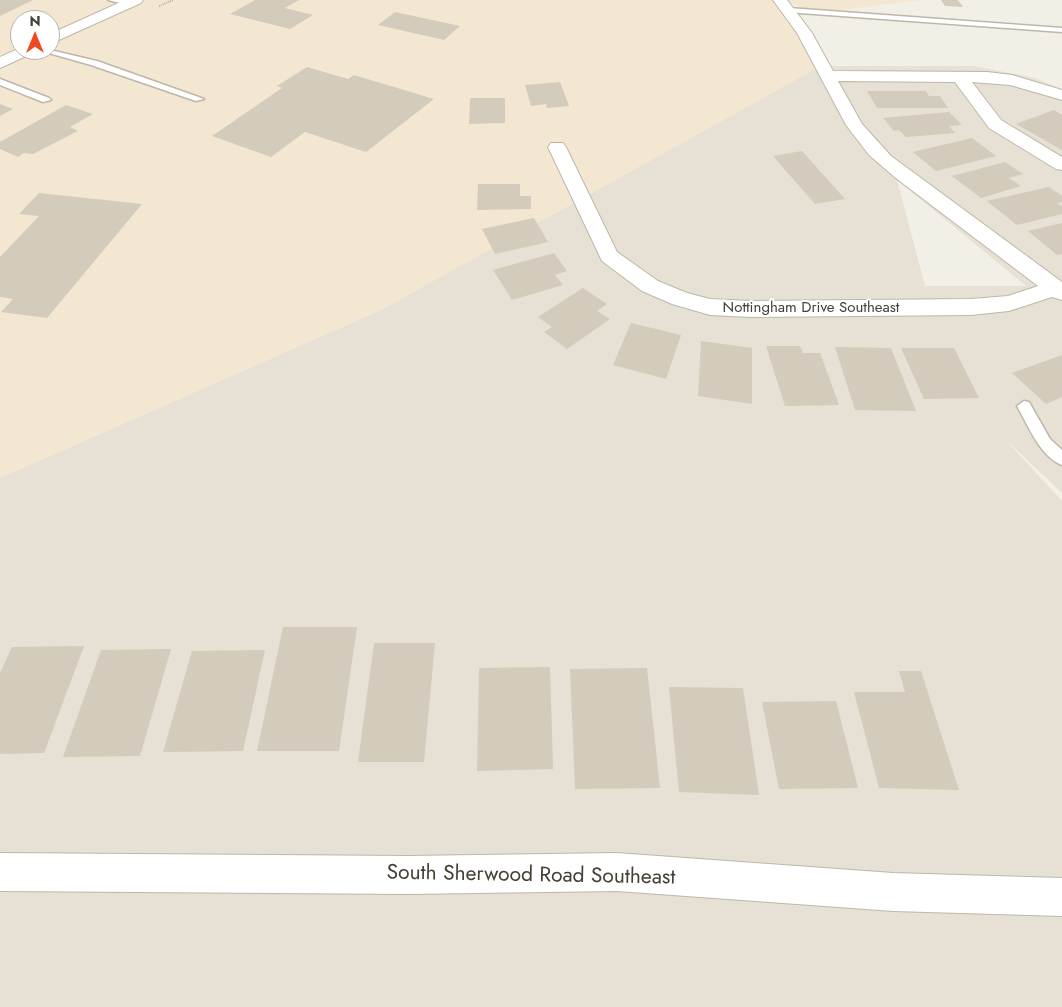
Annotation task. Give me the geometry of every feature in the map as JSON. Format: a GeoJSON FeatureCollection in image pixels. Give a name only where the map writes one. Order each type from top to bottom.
{"type":"FeatureCollection","features":[{"type":"Feature","properties":{"kind":"street"},"geometry":{"type":"LineString","coordinates":[[60,35],[132,2]]}},
{"type":"Feature","properties":{"kind":"street"},"geometry":{"type":"LineString","coordinates":[[785,5],[828,76],[853,124],[869,144],[901,174],[1059,291]]}},
{"type":"Feature","properties":{"kind":"street"},"geometry":{"type":"LineString","coordinates":[[828,76],[959,76],[1012,80],[1062,96]]}},
{"type":"Feature","properties":{"kind":"street"},"geometry":{"type":"LineString","coordinates":[[959,76],[995,124],[1062,165]]}},
{"type":"Feature","properties":{"kind":"street","name":"Nottingham Drive Southeast"},"geometry":{"type":"LineString","coordinates":[[556,147],[609,256],[650,286],[680,299],[710,307],[751,309],[971,307],[1009,303],[1059,291]]}},
{"type":"Feature","properties":{"kind":"street","name":"South Sherwood Road Southeast"},"geometry":{"type":"LineString","coordinates":[[0,872],[408,875],[617,872],[893,892],[1062,897]]}},
{"type":"Feature","properties":{"kind":"lane"},"geometry":{"type":"LineString","coordinates":[[112,0],[132,2]]}},
{"type":"Feature","properties":{"kind":"lane"},"geometry":{"type":"LineString","coordinates":[[785,5],[1062,30]]}},
{"type":"Feature","properties":{"kind":"lane"},"geometry":{"type":"LineString","coordinates":[[60,54],[94,63],[199,99]]}},
{"type":"Feature","properties":{"kind":"lane"},"geometry":{"type":"LineString","coordinates":[[0,82],[46,100]]}},
{"type":"Feature","properties":{"kind":"lane"},"geometry":{"type":"LineString","coordinates":[[1024,406],[1045,443],[1062,459]]}},
{"type":"Feature","properties":{"kind":"shaded area"},"geometry":{"type":"Polygon","coordinates":[[[0,0],[781,0],[828,62],[383,309],[0,478],[0,0]]]}},
{"type":"Feature","properties":{"kind":"shaded area"},"geometry":{"type":"Polygon","coordinates":[[[783,0],[922,0],[817,13],[783,0]]]}},
{"type":"Feature","properties":{"kind":"shaded area"},"geometry":{"type":"Polygon","coordinates":[[[804,66],[972,66],[1031,77],[1062,89],[1062,493],[1005,439],[1062,501],[1062,1007],[0,1007],[0,478],[383,309],[804,66]],[[897,180],[925,286],[1025,285],[897,180]]]}},
{"type":"Feature","properties":{"kind":"building"},"geometry":{"type":"Polygon","coordinates":[[[0,0],[33,0],[10,10],[0,16],[0,0]]]}},
{"type":"Feature","properties":{"kind":"building"},"geometry":{"type":"Polygon","coordinates":[[[255,0],[299,0],[285,8],[313,15],[290,29],[230,14],[255,0]]]}},
{"type":"Feature","properties":{"kind":"building"},"geometry":{"type":"Polygon","coordinates":[[[941,0],[958,0],[963,7],[945,6],[941,0]]]}},
{"type":"Feature","properties":{"kind":"building"},"geometry":{"type":"Polygon","coordinates":[[[395,12],[460,26],[444,40],[378,25],[395,12]]]}},
{"type":"Feature","properties":{"kind":"building"},"geometry":{"type":"Polygon","coordinates":[[[307,67],[348,79],[354,75],[434,99],[366,152],[305,132],[271,157],[212,136],[282,88],[277,86],[307,67]]]}},
{"type":"Feature","properties":{"kind":"building"},"geometry":{"type":"Polygon","coordinates":[[[560,82],[569,106],[547,108],[546,104],[531,106],[525,85],[560,82]]]}},
{"type":"Feature","properties":{"kind":"building"},"geometry":{"type":"Polygon","coordinates":[[[867,91],[926,91],[929,96],[940,96],[948,108],[877,108],[867,91]]]}},
{"type":"Feature","properties":{"kind":"building"},"geometry":{"type":"Polygon","coordinates":[[[470,98],[505,98],[505,123],[469,124],[470,98]]]}},
{"type":"Feature","properties":{"kind":"building"},"geometry":{"type":"Polygon","coordinates":[[[0,104],[13,109],[0,116],[0,104]]]}},
{"type":"Feature","properties":{"kind":"building"},"geometry":{"type":"Polygon","coordinates":[[[66,105],[93,114],[70,127],[78,131],[33,154],[24,153],[18,157],[0,149],[0,142],[66,105]]]}},
{"type":"Feature","properties":{"kind":"building"},"geometry":{"type":"Polygon","coordinates":[[[1054,110],[1062,115],[1062,150],[1016,124],[1054,110]]]}},
{"type":"Feature","properties":{"kind":"building"},"geometry":{"type":"Polygon","coordinates":[[[949,112],[962,125],[949,126],[955,133],[906,137],[899,130],[894,131],[883,118],[949,112]]]}},
{"type":"Feature","properties":{"kind":"building"},"geometry":{"type":"Polygon","coordinates":[[[972,138],[996,156],[936,171],[913,152],[972,138]]]}},
{"type":"Feature","properties":{"kind":"building"},"geometry":{"type":"Polygon","coordinates":[[[802,151],[845,199],[815,204],[773,156],[802,151]]]}},
{"type":"Feature","properties":{"kind":"building"},"geometry":{"type":"Polygon","coordinates":[[[1005,162],[1023,174],[1009,178],[1021,186],[981,198],[952,176],[1005,162]]]}},
{"type":"Feature","properties":{"kind":"building"},"geometry":{"type":"Polygon","coordinates":[[[478,184],[520,184],[520,196],[531,196],[531,209],[477,210],[478,184]]]}},
{"type":"Feature","properties":{"kind":"building"},"geometry":{"type":"Polygon","coordinates":[[[1049,187],[1062,196],[1062,202],[1057,203],[1062,206],[1062,214],[1017,225],[987,201],[1049,187]]]}},
{"type":"Feature","properties":{"kind":"building"},"geometry":{"type":"Polygon","coordinates":[[[39,193],[142,204],[47,318],[1,312],[13,299],[0,297],[0,257],[39,216],[19,214],[39,193]]]}},
{"type":"Feature","properties":{"kind":"building"},"geometry":{"type":"Polygon","coordinates":[[[534,218],[548,242],[495,254],[482,229],[534,218]]]}},
{"type":"Feature","properties":{"kind":"building"},"geometry":{"type":"Polygon","coordinates":[[[1062,223],[1062,254],[1057,255],[1028,231],[1062,223]]]}},
{"type":"Feature","properties":{"kind":"building"},"geometry":{"type":"Polygon","coordinates":[[[554,253],[567,271],[555,275],[563,285],[512,300],[493,270],[554,253]]]}},
{"type":"Feature","properties":{"kind":"building"},"geometry":{"type":"Polygon","coordinates":[[[583,288],[607,304],[597,311],[610,319],[567,349],[544,332],[552,327],[538,317],[583,288]]]}},
{"type":"Feature","properties":{"kind":"building"},"geometry":{"type":"Polygon","coordinates":[[[631,323],[681,335],[666,379],[613,365],[631,323]]]}},
{"type":"Feature","properties":{"kind":"building"},"geometry":{"type":"Polygon","coordinates":[[[701,341],[752,348],[752,404],[698,396],[701,341]]]}},
{"type":"Feature","properties":{"kind":"building"},"geometry":{"type":"Polygon","coordinates":[[[766,346],[800,346],[803,353],[820,353],[839,405],[785,406],[766,346]]]}},
{"type":"Feature","properties":{"kind":"building"},"geometry":{"type":"Polygon","coordinates":[[[835,347],[891,348],[916,411],[855,410],[835,347]]]}},
{"type":"Feature","properties":{"kind":"building"},"geometry":{"type":"Polygon","coordinates":[[[901,348],[954,348],[979,398],[924,399],[901,348]]]}},
{"type":"Feature","properties":{"kind":"building"},"geometry":{"type":"Polygon","coordinates":[[[1062,355],[1062,397],[1046,404],[1012,373],[1062,355]]]}},
{"type":"Feature","properties":{"kind":"building"},"geometry":{"type":"Polygon","coordinates":[[[283,627],[357,627],[339,751],[257,751],[283,627]]]}},
{"type":"Feature","properties":{"kind":"building"},"geometry":{"type":"Polygon","coordinates":[[[374,643],[435,643],[424,762],[358,762],[374,643]]]}},
{"type":"Feature","properties":{"kind":"building"},"geometry":{"type":"Polygon","coordinates":[[[84,646],[44,753],[0,754],[0,673],[12,647],[84,646]]]}},
{"type":"Feature","properties":{"kind":"building"},"geometry":{"type":"Polygon","coordinates":[[[171,649],[140,756],[63,757],[101,650],[171,649]]]}},
{"type":"Feature","properties":{"kind":"building"},"geometry":{"type":"Polygon","coordinates":[[[265,650],[243,751],[163,752],[192,651],[265,650]]]}},
{"type":"Feature","properties":{"kind":"building"},"geometry":{"type":"Polygon","coordinates":[[[550,667],[553,769],[477,771],[479,668],[550,667]]]}},
{"type":"Feature","properties":{"kind":"building"},"geometry":{"type":"Polygon","coordinates":[[[647,668],[660,788],[575,789],[570,669],[647,668]]]}},
{"type":"Feature","properties":{"kind":"building"},"geometry":{"type":"Polygon","coordinates":[[[899,671],[921,671],[959,790],[879,788],[854,692],[905,692],[899,671]]]}},
{"type":"Feature","properties":{"kind":"building"},"geometry":{"type":"Polygon","coordinates":[[[669,687],[743,688],[759,795],[679,792],[669,687]]]}},
{"type":"Feature","properties":{"kind":"building"},"geometry":{"type":"Polygon","coordinates":[[[836,701],[858,788],[779,789],[762,702],[836,701]]]}}]}
